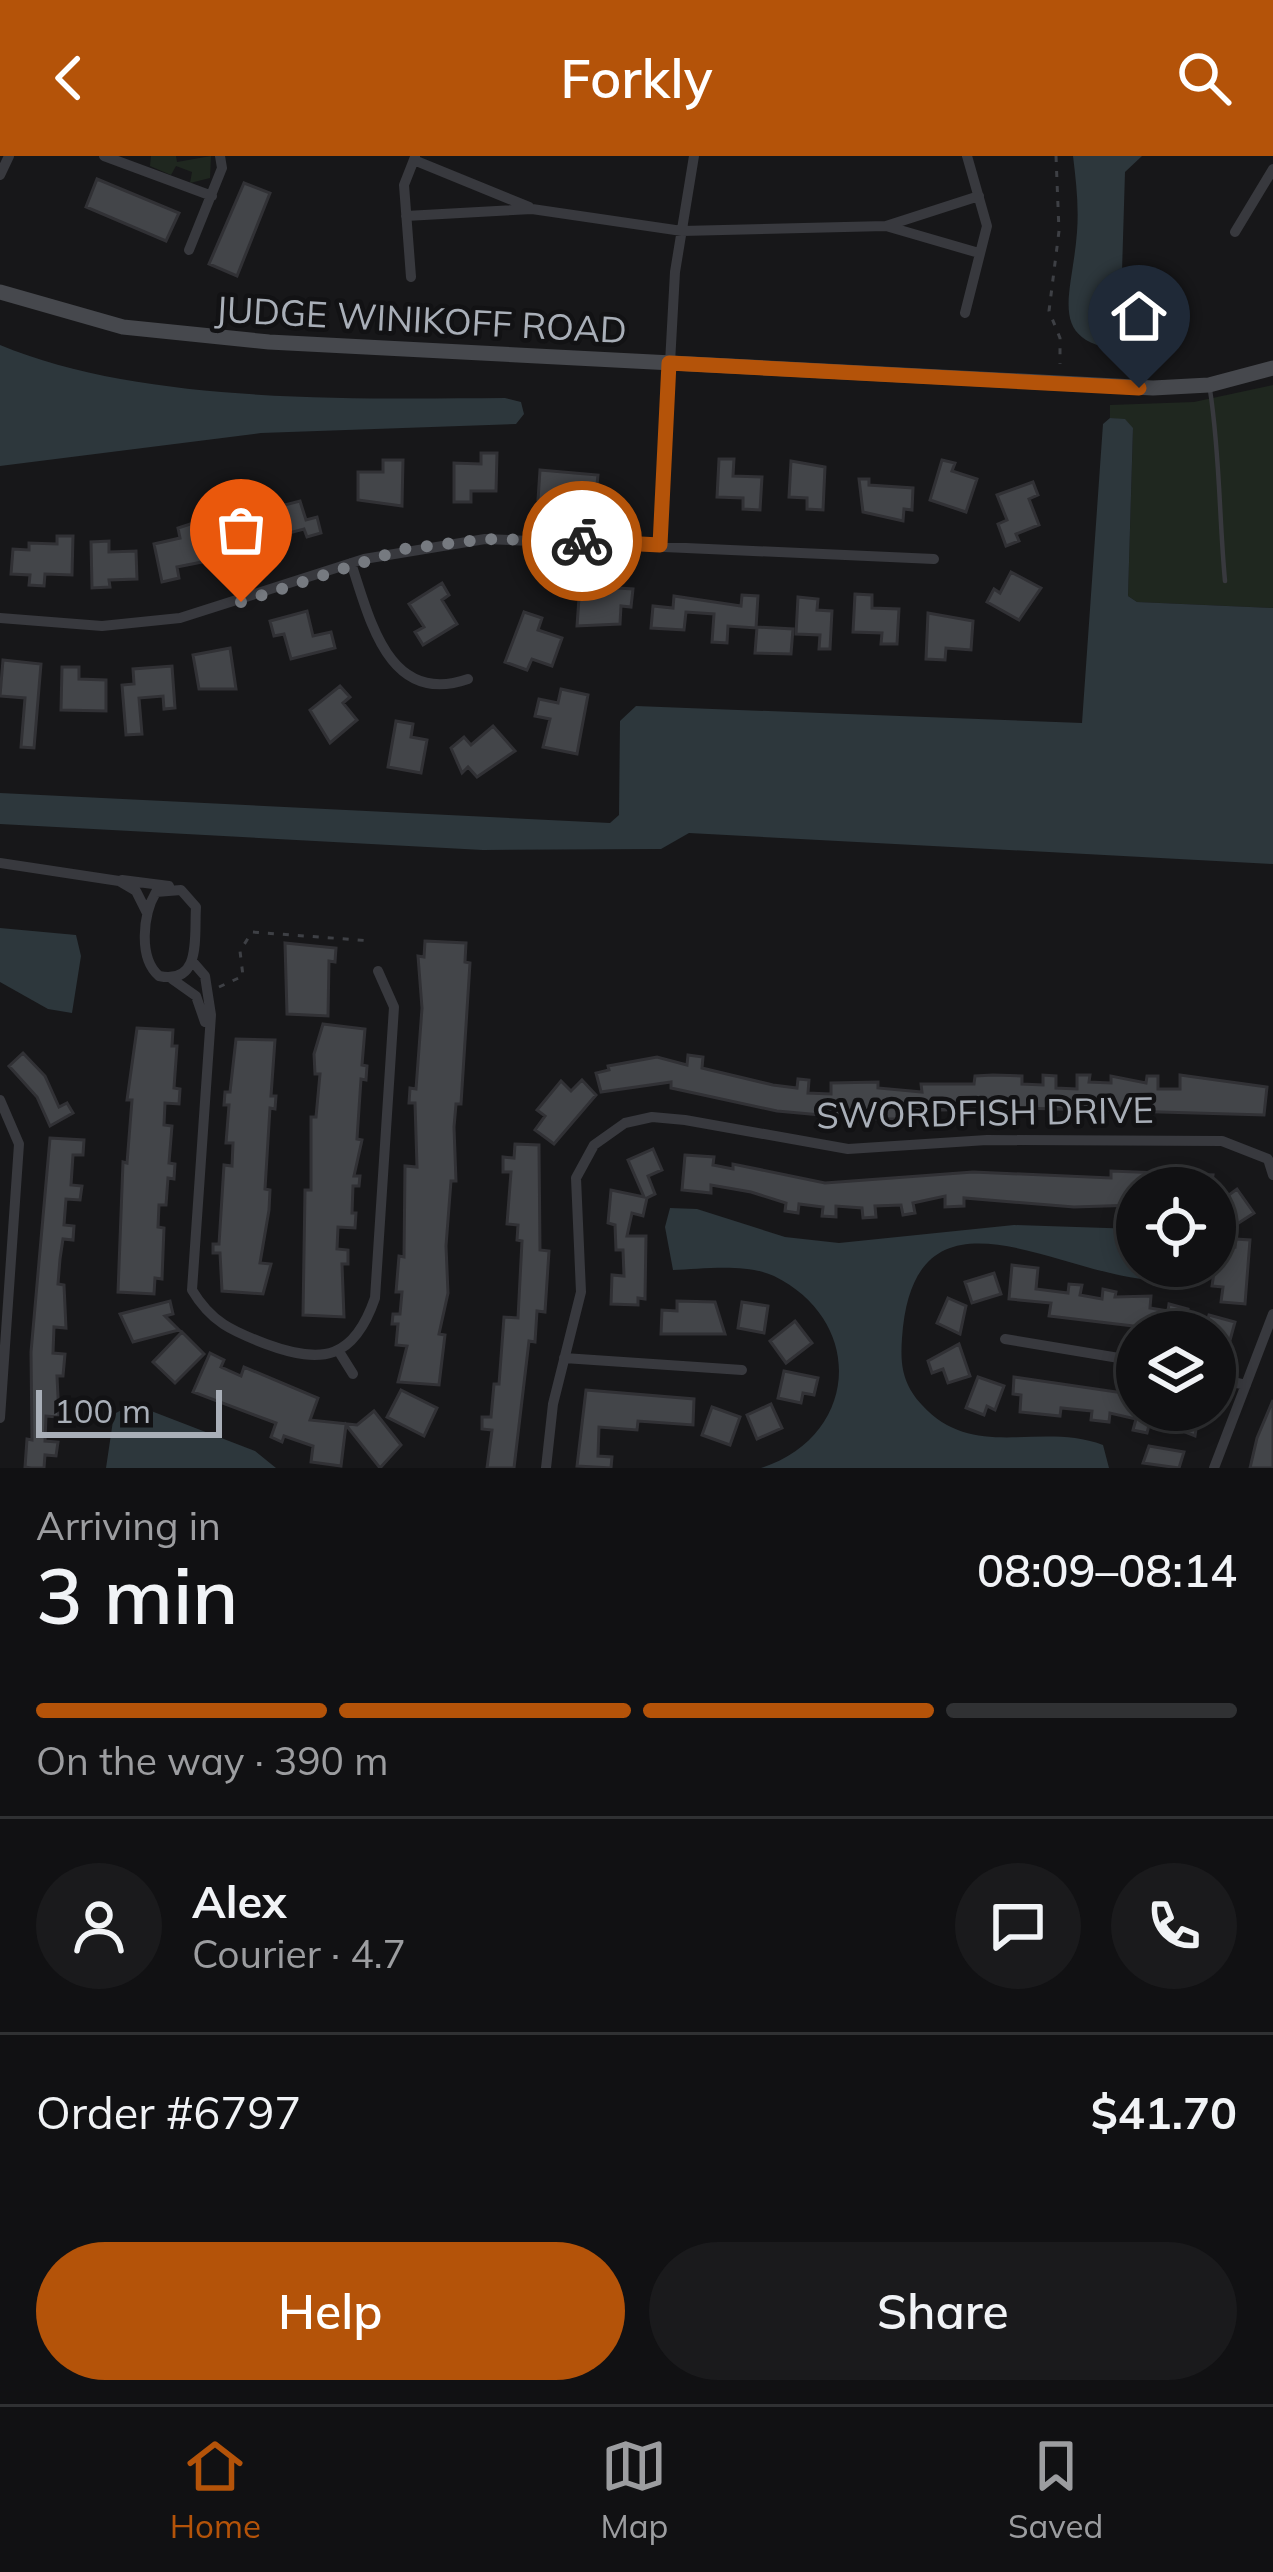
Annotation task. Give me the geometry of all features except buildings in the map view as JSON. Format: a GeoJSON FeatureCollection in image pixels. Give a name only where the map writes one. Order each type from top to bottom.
{"type":"FeatureCollection","features":[{"type":"Feature","properties":{"kind":"street"},"geometry":{"type":"LineString","coordinates":[[0,175],[9,156]]}},
{"type":"Feature","properties":{"kind":"street"},"geometry":{"type":"LineString","coordinates":[[104,156],[136,159],[212,196]]}},
{"type":"Feature","properties":{"kind":"street"},"geometry":{"type":"LineString","coordinates":[[188,250],[212,196],[220,156]]}},
{"type":"Feature","properties":{"kind":"street"},"geometry":{"type":"LineString","coordinates":[[660,545],[669,363],[694,156]]}},
{"type":"Feature","properties":{"kind":"street"},"geometry":{"type":"LineString","coordinates":[[965,313],[987,226],[967,156]]}},
{"type":"Feature","properties":{"kind":"street"},"geometry":{"type":"LineString","coordinates":[[411,277],[404,185],[415,158],[532,209]]}},
{"type":"Feature","properties":{"kind":"street"},"geometry":{"type":"LineString","coordinates":[[1235,232],[1273,169]]}},
{"type":"Feature","properties":{"kind":"street"},"geometry":{"type":"LineString","coordinates":[[406,216],[532,209],[682,231],[886,226],[979,196]]}},
{"type":"Feature","properties":{"kind":"street"},"geometry":{"type":"LineString","coordinates":[[886,226],[979,253]]}},
{"type":"Feature","properties":{"kind":"street","name":"JUDGE WINIKOFF ROAD"},"geometry":{"type":"LineString","coordinates":[[0,292],[86,320],[181,336],[1153,388],[1209,385],[1273,368]]}},
{"type":"Feature","properties":{"kind":"street"},"geometry":{"type":"LineString","coordinates":[[0,618],[102,626],[180,618],[265,595],[351,563],[485,539],[934,560]]}},
{"type":"Feature","properties":{"kind":"street"},"geometry":{"type":"LineString","coordinates":[[351,563],[379,643],[393,665],[424,682],[468,679]]}},
{"type":"Feature","properties":{"kind":"street"},"geometry":{"type":"LineString","coordinates":[[0,863],[181,890],[196,907],[193,962],[188,971],[172,979]]}},
{"type":"Feature","properties":{"kind":"street"},"geometry":{"type":"LineString","coordinates":[[119,880],[136,891],[148,915]]}},
{"type":"Feature","properties":{"kind":"street"},"geometry":{"type":"LineString","coordinates":[[181,890],[156,892],[148,915],[145,957],[159,976],[196,996],[208,1030]]}},
{"type":"Feature","properties":{"kind":"street"},"geometry":{"type":"LineString","coordinates":[[193,962],[206,976],[208,1030],[192,1290],[226,1329],[294,1354],[338,1350],[364,1328],[375,1298],[394,1007],[378,971]]}},
{"type":"Feature","properties":{"kind":"street"},"geometry":{"type":"LineString","coordinates":[[0,1100],[12,1118],[19,1144],[4,1307],[0,1418]]}},
{"type":"Feature","properties":{"kind":"street","name":"SWORDFISH DRIVE"},"geometry":{"type":"LineString","coordinates":[[546,1468],[582,1273],[576,1178],[594,1145],[634,1120],[685,1120],[848,1149],[959,1141],[1222,1141],[1270,1160],[1273,1175]]}},
{"type":"Feature","properties":{"kind":"street"},"geometry":{"type":"LineString","coordinates":[[1214,1468],[1273,1314]]}},
{"type":"Feature","properties":{"kind":"street"},"geometry":{"type":"LineString","coordinates":[[1005,1339],[1116,1358]]}},
{"type":"Feature","properties":{"kind":"street"},"geometry":{"type":"LineString","coordinates":[[338,1350],[353,1374]]}},
{"type":"Feature","properties":{"kind":"street"},"geometry":{"type":"LineString","coordinates":[[564,1358],[742,1370]]}},
{"type":"Feature","properties":{"kind":"street"},"geometry":{"type":"LineString","coordinates":[[1236,1383],[1246,1385]]}},
{"type":"Feature","properties":{"kind":"lane"},"geometry":{"type":"LineString","coordinates":[[1209,385],[1219,450],[1216,497],[1225,581]]}},
{"type":"Feature","properties":{"kind":"path"},"geometry":{"type":"LineString","coordinates":[[1057,156],[1059,231],[1049,311],[1060,338],[1060,364]]}},
{"type":"Feature","properties":{"kind":"path"},"geometry":{"type":"LineString","coordinates":[[217,987],[243,976],[240,951],[252,932],[372,941]]}},
{"type":"Feature","properties":{"kind":"shaded area"},"geometry":{"type":"Polygon","coordinates":[[[151,156],[176,156],[177,162],[211,156],[210,178],[190,183],[192,172],[176,166],[171,175],[150,166],[151,156]]]}},
{"type":"Feature","properties":{"kind":"shaded area"},"geometry":{"type":"Polygon","coordinates":[[[1073,156],[1142,156],[1125,172],[1121,305],[1135,319],[1137,352],[1087,340],[1075,330],[1070,316],[1078,222],[1073,156]]]}},
{"type":"Feature","properties":{"kind":"shaded area"},"geometry":{"type":"Polygon","coordinates":[[[0,345],[56,364],[181,388],[315,397],[505,398],[521,402],[524,414],[516,424],[261,433],[0,466],[0,345]]]}},
{"type":"Feature","properties":{"kind":"shaded area"},"geometry":{"type":"Polygon","coordinates":[[[1273,385],[1273,608],[1137,602],[1128,596],[1133,429],[1125,420],[1110,418],[1110,405],[1194,402],[1273,385]]]}},
{"type":"Feature","properties":{"kind":"shaded area"},"geometry":{"type":"Polygon","coordinates":[[[1110,418],[1125,419],[1133,428],[1128,596],[1137,602],[1273,608],[1273,864],[689,833],[661,849],[483,850],[0,824],[0,793],[610,823],[619,815],[620,721],[636,706],[1082,723],[1103,424],[1110,418]]]}},
{"type":"Feature","properties":{"kind":"shaded area"},"geometry":{"type":"Polygon","coordinates":[[[0,928],[76,935],[81,956],[72,1013],[48,1009],[0,982],[0,928]]]}},
{"type":"Feature","properties":{"kind":"shaded area"},"geometry":{"type":"Polygon","coordinates":[[[670,1208],[697,1209],[785,1237],[839,1243],[1014,1225],[1116,1228],[1116,1274],[1014,1248],[973,1244],[939,1253],[914,1283],[902,1338],[907,1382],[922,1405],[942,1422],[985,1436],[1055,1437],[1103,1445],[1109,1468],[761,1468],[793,1453],[817,1431],[832,1406],[839,1378],[836,1349],[825,1321],[804,1296],[763,1272],[673,1270],[665,1227],[670,1208]]]}},
{"type":"Feature","properties":{"kind":"shaded area"},"geometry":{"type":"Polygon","coordinates":[[[133,1404],[255,1451],[276,1468],[106,1468],[114,1414],[133,1404]]]}},
{"type":"Feature","properties":{"kind":"way so far"},"geometry":{"type":"LineString","coordinates":[[241,602],[404,549],[485,539],[582,541]]}},
{"type":"Feature","properties":{"kind":"route"},"geometry":{"type":"LineString","coordinates":[[582,541],[660,545],[669,363],[1139,388]]}}]}
